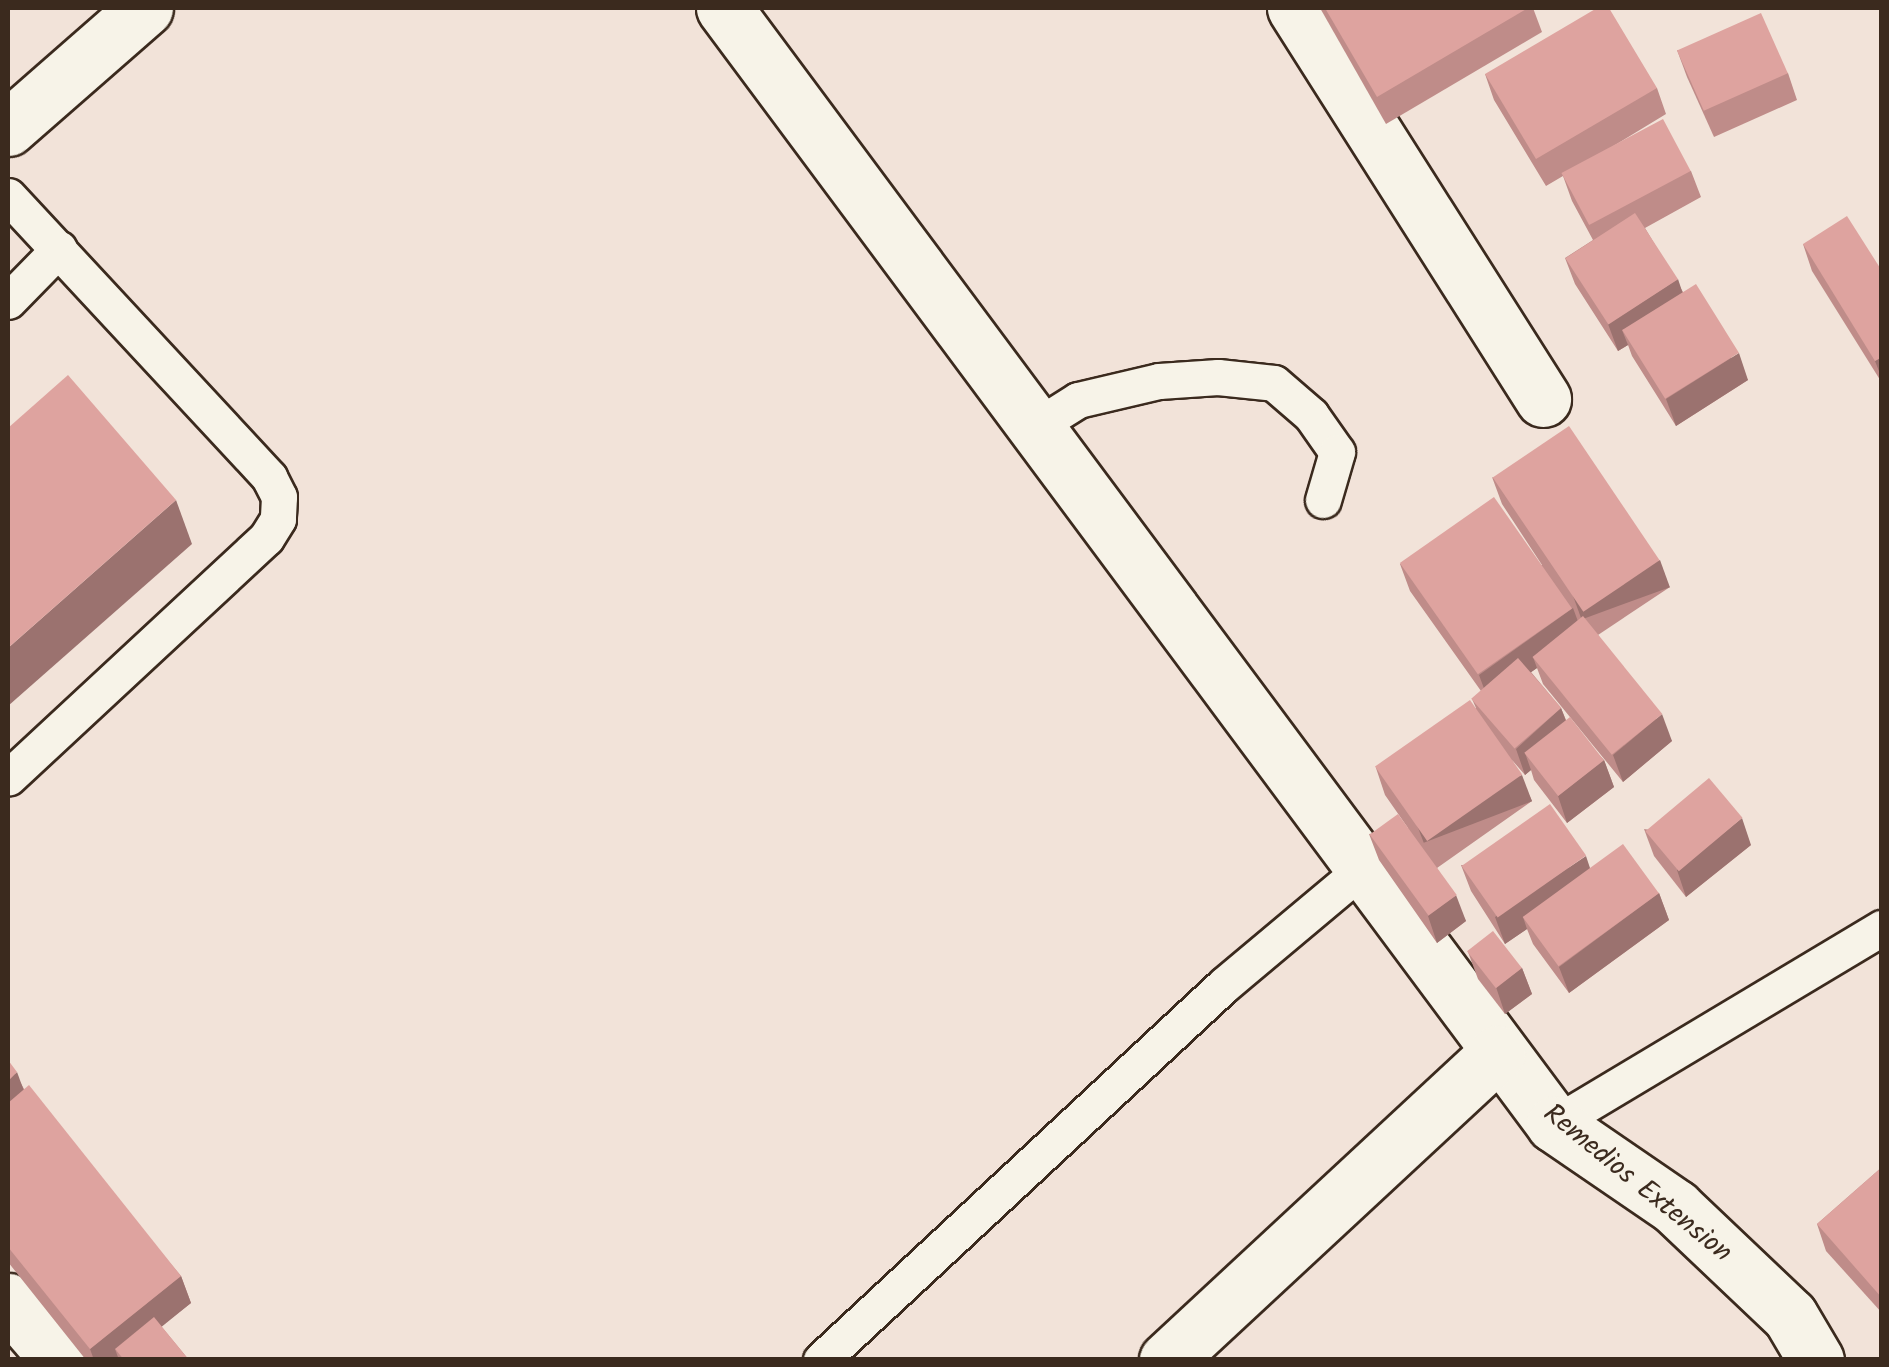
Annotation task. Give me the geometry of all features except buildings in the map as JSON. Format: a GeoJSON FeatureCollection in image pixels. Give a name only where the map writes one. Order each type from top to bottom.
{"type":"FeatureCollection","features":[{"type":"Feature","properties":{"kind":"street"},"geometry":{"type":"LineString","coordinates":[[8,128],[145,8]]}},
{"type":"Feature","properties":{"kind":"street","name":"Remedios Extension"},"geometry":{"type":"LineString","coordinates":[[724,8],[1497,1053],[1554,1124],[1675,1208],[1790,1316],[1816,1360]]}},
{"type":"Feature","properties":{"kind":"street"},"geometry":{"type":"LineString","coordinates":[[1295,8],[1543,399]]}},
{"type":"Feature","properties":{"kind":"street"},"geometry":{"type":"LineString","coordinates":[[1167,1360],[1497,1053]]}},
{"type":"Feature","properties":{"kind":"street"},"geometry":{"type":"LineString","coordinates":[[8,1301],[60,1360]]}},
{"type":"Feature","properties":{"kind":"lane"},"geometry":{"type":"LineString","coordinates":[[8,196],[269,476],[279,496],[278,519],[266,538],[8,778]]}},
{"type":"Feature","properties":{"kind":"lane"},"geometry":{"type":"LineString","coordinates":[[8,301],[59,250]]}},
{"type":"Feature","properties":{"kind":"lane"},"geometry":{"type":"LineString","coordinates":[[1035,427],[1078,400],[1160,381],[1218,376],[1274,382],[1311,414],[1337,452],[1322,500]]}},
{"type":"Feature","properties":{"kind":"lane"},"geometry":{"type":"LineString","coordinates":[[822,1360],[1224,985],[1362,870]]}},
{"type":"Feature","properties":{"kind":"lane"},"geometry":{"type":"LineString","coordinates":[[1554,1124],[1882,928]]}}]}
